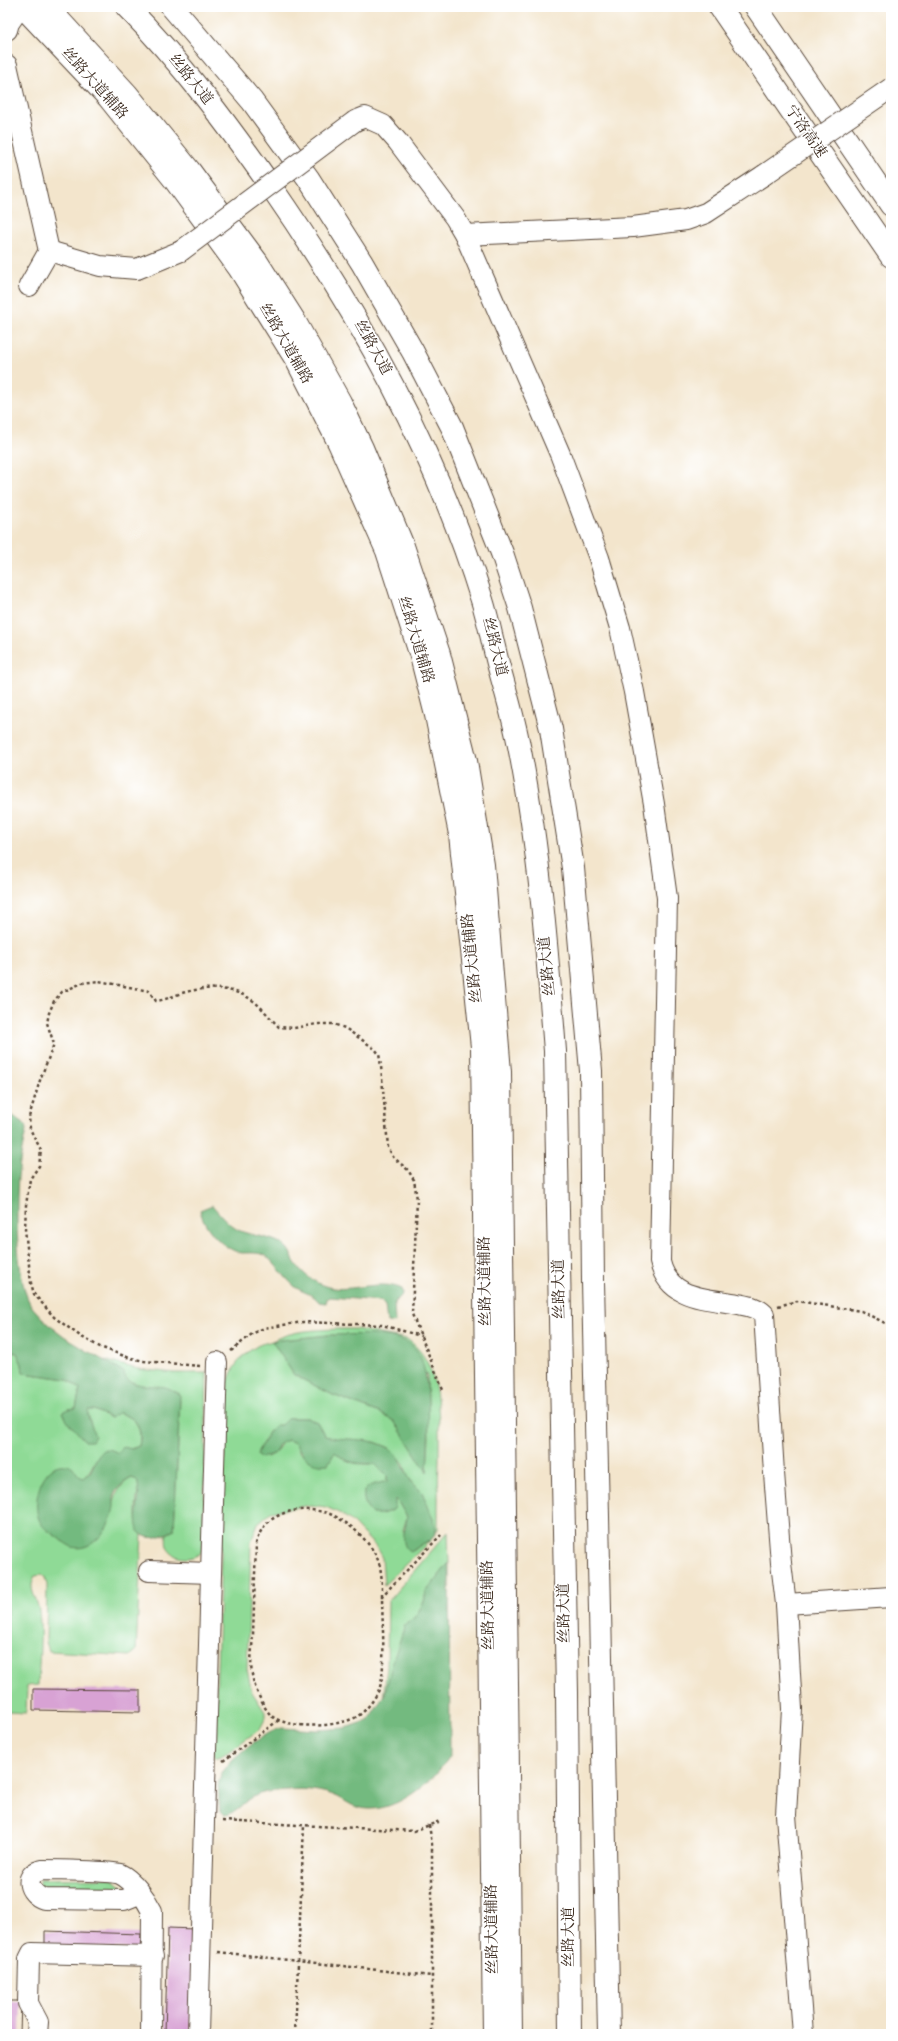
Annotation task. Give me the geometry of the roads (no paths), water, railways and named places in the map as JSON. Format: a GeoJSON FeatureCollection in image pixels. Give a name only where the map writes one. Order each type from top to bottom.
{"type":"FeatureCollection","features":[{"type":"Feature","properties":{"kind":"main road","name":"丝路大道辅路"},"geometry":{"type":"LineString","coordinates":[[21,7],[109,98],[174,179],[239,268],[289,348],[326,417],[387,551],[421,656],[437,722],[460,834],[482,1047],[494,2034]]}},
{"type":"Feature","properties":{"kind":"main road","name":"丝路大道辅路"},"geometry":{"type":"LineString","coordinates":[[47,7],[127,94],[189,170],[257,262],[294,320],[333,389],[362,448],[403,546],[439,654],[464,754],[483,865],[500,1072],[511,2034]]}},
{"type":"Feature","properties":{"kind":"main road","name":"丝路大道"},"geometry":{"type":"LineString","coordinates":[[127,7],[170,54],[250,157],[303,233],[354,316],[397,393],[421,442],[470,565],[483,602],[519,746],[534,842],[548,964],[555,1051],[567,1693],[570,2034]]}},
{"type":"Feature","properties":{"kind":"main road"},"geometry":{"type":"LineString","coordinates":[[172,7],[252,101],[308,178],[362,263],[413,352],[452,427],[502,553],[520,608],[551,729],[573,868],[591,1071],[593,1281],[608,2034]]}},
{"type":"Feature","properties":{"kind":"main road","name":"宁洛高速"},"geometry":{"type":"LineString","coordinates":[[720,7],[891,256]]}},
{"type":"Feature","properties":{"kind":"main road","name":"宁洛高速"},"geometry":{"type":"LineString","coordinates":[[756,7],[891,205]]}},
{"type":"Feature","properties":{"kind":"street"},"geometry":{"type":"LineString","coordinates":[[7,30],[9,23],[21,7]]}},
{"type":"Feature","properties":{"kind":"street"},"geometry":{"type":"LineString","coordinates":[[7,65],[49,251],[29,286]]}},
{"type":"Feature","properties":{"kind":"street"},"geometry":{"type":"LineString","coordinates":[[465,235],[633,226],[686,220],[712,210],[891,88]]}},
{"type":"Feature","properties":{"kind":"street"},"geometry":{"type":"LineString","coordinates":[[49,251],[100,266],[137,269],[181,251],[355,121],[365,117],[383,125],[398,142],[456,218],[465,235],[560,454],[599,558],[620,628],[634,692],[654,804],[667,898],[660,1262],[663,1276],[667,1281],[685,1294],[754,1308],[764,1314],[779,1539],[786,1604],[792,1708],[786,1815],[803,2034]]}},
{"type":"Feature","properties":{"kind":"street"},"geometry":{"type":"LineString","coordinates":[[198,2034],[216,1362]]}},
{"type":"Feature","properties":{"kind":"street"},"geometry":{"type":"LineString","coordinates":[[149,1572],[210,1573]]}},
{"type":"Feature","properties":{"kind":"street"},"geometry":{"type":"LineString","coordinates":[[786,1604],[891,1597]]}},
{"type":"Feature","properties":{"kind":"street"},"geometry":{"type":"LineString","coordinates":[[136,1890],[144,1896],[152,1911],[153,1956],[151,2034]]}},
{"type":"Feature","properties":{"kind":"street"},"geometry":{"type":"LineString","coordinates":[[37,2034],[38,2022],[28,2003],[30,1959],[32,1953],[153,1956]]}}]}
